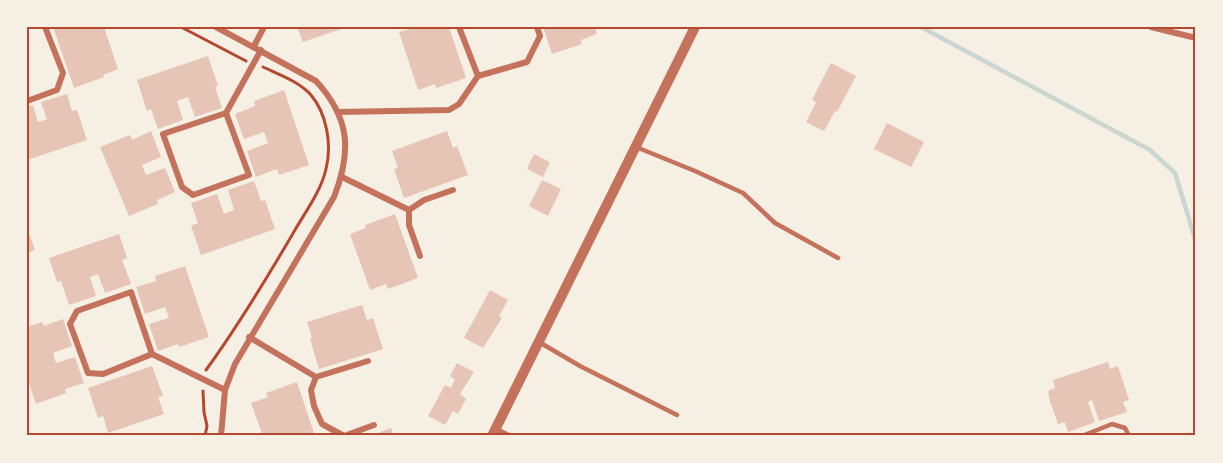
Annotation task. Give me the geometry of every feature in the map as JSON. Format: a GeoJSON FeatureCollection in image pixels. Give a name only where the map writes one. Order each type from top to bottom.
{"type":"FeatureCollection","features":[{"type":"Feature","properties":{"kind":"street"},"geometry":{"type":"LineString","coordinates":[[27,101],[57,90],[63,73],[45,27]]}},
{"type":"Feature","properties":{"kind":"street"},"geometry":{"type":"LineString","coordinates":[[216,27],[316,81],[327,93],[338,112],[347,146],[342,177],[334,197],[235,364],[225,390],[221,436]]}},
{"type":"Feature","properties":{"kind":"street"},"geometry":{"type":"LineString","coordinates":[[254,46],[264,27]]}},
{"type":"Feature","properties":{"kind":"street"},"geometry":{"type":"LineString","coordinates":[[459,27],[478,76]]}},
{"type":"Feature","properties":{"kind":"street"},"geometry":{"type":"LineString","coordinates":[[338,112],[449,110],[459,104],[478,76],[527,62],[540,36],[537,27]]}},
{"type":"Feature","properties":{"kind":"street"},"geometry":{"type":"LineString","coordinates":[[509,436],[493,432],[695,27]]}},
{"type":"Feature","properties":{"kind":"street"},"geometry":{"type":"LineString","coordinates":[[1150,27],[1196,38]]}},
{"type":"Feature","properties":{"kind":"street"},"geometry":{"type":"LineString","coordinates":[[226,112],[249,175],[193,195],[182,187],[163,134],[226,112],[261,50]]}},
{"type":"Feature","properties":{"kind":"street"},"geometry":{"type":"LineString","coordinates":[[342,177],[409,210]]}},
{"type":"Feature","properties":{"kind":"street"},"geometry":{"type":"LineString","coordinates":[[409,210],[424,200],[453,190]]}},
{"type":"Feature","properties":{"kind":"street"},"geometry":{"type":"LineString","coordinates":[[409,210],[409,225],[420,256]]}},
{"type":"Feature","properties":{"kind":"street"},"geometry":{"type":"LineString","coordinates":[[152,354],[103,374],[88,373],[70,324],[76,311],[131,292],[152,354],[225,390]]}},
{"type":"Feature","properties":{"kind":"street"},"geometry":{"type":"LineString","coordinates":[[249,337],[316,377],[368,361]]}},
{"type":"Feature","properties":{"kind":"street"},"geometry":{"type":"LineString","coordinates":[[316,377],[311,390],[314,406],[322,424],[344,436],[374,425]]}},
{"type":"Feature","properties":{"kind":"lane"},"geometry":{"type":"LineString","coordinates":[[636,147],[743,193],[775,223],[838,258]]}},
{"type":"Feature","properties":{"kind":"lane"},"geometry":{"type":"LineString","coordinates":[[539,342],[580,366],[677,414]]}},
{"type":"Feature","properties":{"kind":"lane"},"geometry":{"type":"LineString","coordinates":[[1082,436],[1112,424],[1125,428],[1129,436]]}},
{"type":"Feature","properties":{"kind":"path"},"geometry":{"type":"LineString","coordinates":[[181,27],[226,52],[302,88],[313,98],[323,116],[326,128],[327,165],[318,190],[237,324],[203,373],[204,412],[207,426],[205,436]]}},
{"type":"Feature","properties":{"kind":"building"},"geometry":{"type":"Polygon","coordinates":[[[53,27],[104,27],[118,69],[74,88],[53,27]]]}},
{"type":"Feature","properties":{"kind":"building"},"geometry":{"type":"Polygon","coordinates":[[[297,27],[347,27],[303,42],[297,27]]]}},
{"type":"Feature","properties":{"kind":"building"},"geometry":{"type":"Polygon","coordinates":[[[416,27],[449,27],[466,78],[436,88],[435,84],[418,90],[399,32],[416,27]]]}},
{"type":"Feature","properties":{"kind":"building"},"geometry":{"type":"Polygon","coordinates":[[[543,27],[595,27],[597,34],[581,40],[582,44],[552,54],[543,27]]]}},
{"type":"Feature","properties":{"kind":"building"},"geometry":{"type":"Polygon","coordinates":[[[208,56],[218,86],[215,87],[222,108],[195,117],[188,97],[177,101],[183,120],[158,129],[151,109],[147,111],[137,80],[208,56]]]}},
{"type":"Feature","properties":{"kind":"building"},"geometry":{"type":"Polygon","coordinates":[[[831,63],[856,76],[824,131],[806,122],[816,102],[812,100],[831,63]]]}},
{"type":"Feature","properties":{"kind":"building"},"geometry":{"type":"Polygon","coordinates":[[[284,90],[309,165],[279,175],[277,169],[256,177],[247,151],[268,143],[264,132],[244,139],[235,114],[255,106],[254,101],[284,90]]]}},
{"type":"Feature","properties":{"kind":"building"},"geometry":{"type":"Polygon","coordinates":[[[67,94],[72,111],[77,110],[87,140],[27,160],[27,107],[33,105],[38,122],[47,119],[41,102],[67,94]]]}},
{"type":"Feature","properties":{"kind":"building"},"geometry":{"type":"Polygon","coordinates":[[[887,123],[924,142],[911,167],[874,149],[887,123]]]}},
{"type":"Feature","properties":{"kind":"building"},"geometry":{"type":"Polygon","coordinates":[[[151,131],[161,157],[142,165],[146,175],[165,168],[175,192],[157,200],[158,204],[129,216],[100,147],[130,135],[132,140],[151,131]]]}},
{"type":"Feature","properties":{"kind":"building"},"geometry":{"type":"Polygon","coordinates":[[[447,131],[453,148],[457,146],[468,175],[404,198],[394,169],[398,168],[392,151],[447,131]]]}},
{"type":"Feature","properties":{"kind":"building"},"geometry":{"type":"Polygon","coordinates":[[[534,154],[550,162],[543,177],[527,169],[534,154]]]}},
{"type":"Feature","properties":{"kind":"building"},"geometry":{"type":"Polygon","coordinates":[[[542,180],[561,189],[548,216],[529,206],[542,180]]]}},
{"type":"Feature","properties":{"kind":"building"},"geometry":{"type":"Polygon","coordinates":[[[254,181],[261,201],[265,200],[275,229],[201,255],[191,226],[198,223],[191,203],[217,194],[224,214],[234,210],[228,190],[254,181]]]}},
{"type":"Feature","properties":{"kind":"building"},"geometry":{"type":"Polygon","coordinates":[[[395,214],[418,278],[388,289],[386,284],[370,290],[350,234],[366,228],[365,225],[395,214]]]}},
{"type":"Feature","properties":{"kind":"building"},"geometry":{"type":"Polygon","coordinates":[[[27,227],[35,250],[27,253],[27,227]]]}},
{"type":"Feature","properties":{"kind":"building"},"geometry":{"type":"Polygon","coordinates":[[[119,234],[127,258],[122,260],[131,284],[105,293],[98,274],[90,277],[96,296],[69,305],[61,281],[57,282],[49,258],[119,234]]]}},
{"type":"Feature","properties":{"kind":"building"},"geometry":{"type":"Polygon","coordinates":[[[185,266],[209,337],[158,351],[149,324],[169,318],[165,307],[145,314],[136,287],[156,281],[155,276],[185,266]]]}},
{"type":"Feature","properties":{"kind":"building"},"geometry":{"type":"Polygon","coordinates":[[[490,290],[508,300],[499,316],[502,318],[483,348],[464,338],[490,290]]]}},
{"type":"Feature","properties":{"kind":"building"},"geometry":{"type":"Polygon","coordinates":[[[362,305],[367,320],[373,318],[383,349],[319,369],[307,322],[362,305]]]}},
{"type":"Feature","properties":{"kind":"building"},"geometry":{"type":"Polygon","coordinates":[[[63,319],[72,346],[53,353],[56,363],[75,357],[84,383],[65,389],[66,393],[36,404],[27,377],[27,327],[42,322],[44,326],[63,319]]]}},
{"type":"Feature","properties":{"kind":"building"},"geometry":{"type":"Polygon","coordinates":[[[1108,362],[1110,369],[1118,366],[1129,400],[1123,402],[1127,412],[1099,421],[1092,400],[1088,402],[1095,422],[1068,432],[1065,422],[1058,424],[1050,401],[1048,391],[1055,388],[1053,380],[1108,362]]]}},
{"type":"Feature","properties":{"kind":"building"},"geometry":{"type":"Polygon","coordinates":[[[457,363],[474,372],[460,394],[466,399],[458,414],[453,411],[445,425],[428,416],[445,385],[451,388],[455,380],[450,376],[457,363]]]}},
{"type":"Feature","properties":{"kind":"building"},"geometry":{"type":"Polygon","coordinates":[[[152,366],[163,396],[158,397],[164,414],[108,433],[103,416],[98,418],[88,388],[152,366]]]}},
{"type":"Feature","properties":{"kind":"building"},"geometry":{"type":"Polygon","coordinates":[[[297,382],[315,436],[263,436],[251,403],[268,397],[266,393],[297,382]]]}},
{"type":"Feature","properties":{"kind":"building"},"geometry":{"type":"Polygon","coordinates":[[[391,428],[394,436],[370,436],[391,428]]]}},
{"type":"Feature","properties":{"kind":"waterway"},"geometry":{"type":"LineString","coordinates":[[921,27],[1150,150],[1175,173],[1196,242]]}}]}
